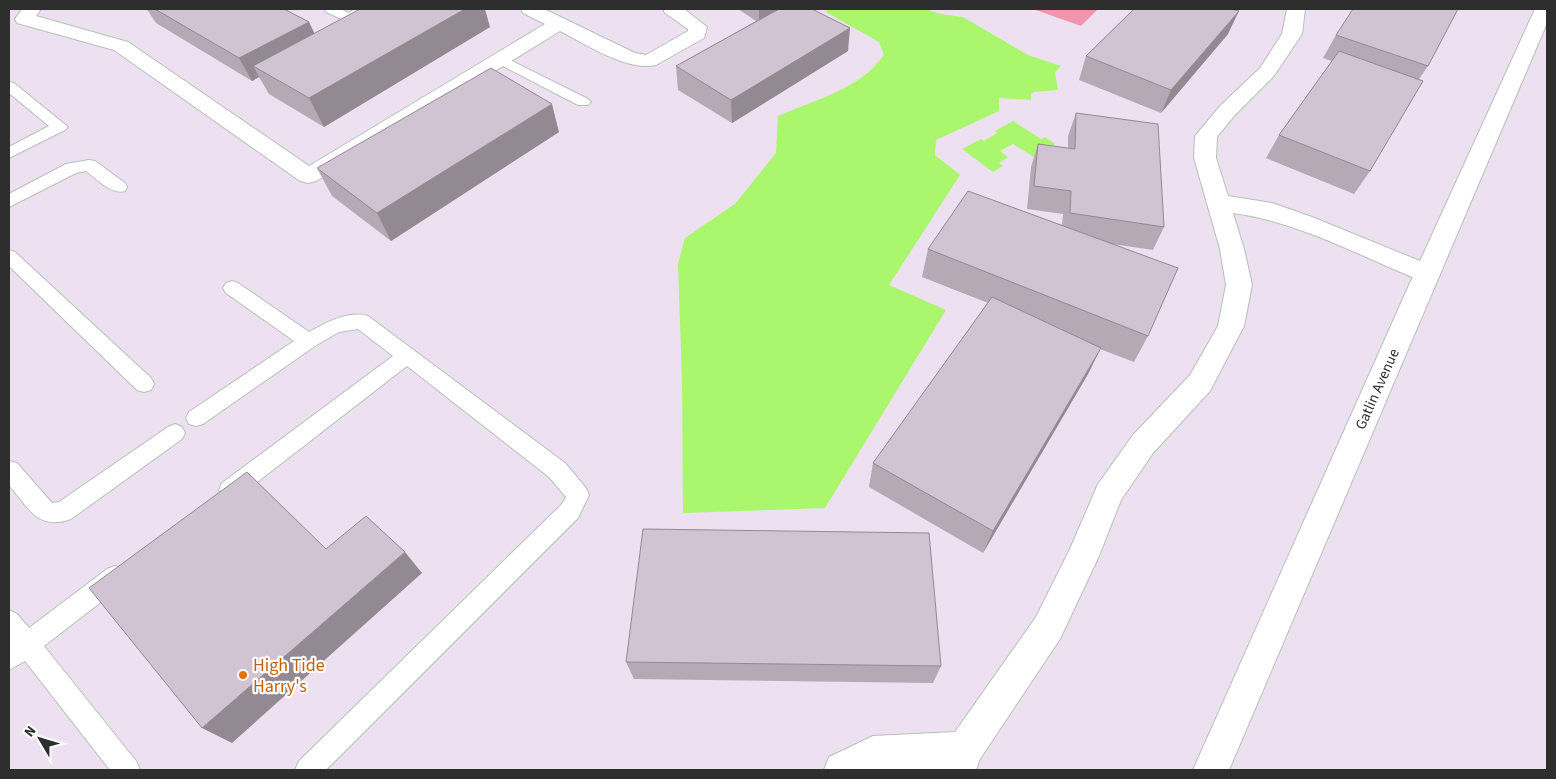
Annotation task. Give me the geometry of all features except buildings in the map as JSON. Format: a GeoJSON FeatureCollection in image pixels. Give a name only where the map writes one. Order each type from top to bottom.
{"type":"FeatureCollection","features":[{"type":"Feature","properties":{"kind":"street"},"geometry":{"type":"LineString","coordinates":[[32,9],[24,19],[121,46],[308,176],[560,23]]}},
{"type":"Feature","properties":{"kind":"street"},"geometry":{"type":"LineString","coordinates":[[530,9],[630,58],[649,61],[696,34],[698,27],[672,9]]}},
{"type":"Feature","properties":{"kind":"street"},"geometry":{"type":"LineString","coordinates":[[842,770],[874,754],[961,760],[1048,628],[1083,556],[1109,493],[1143,444],[1200,383],[1231,326],[1239,285],[1232,249],[1206,158],[1206,136],[1227,111],[1267,72],[1292,34],[1296,9]]}},
{"type":"Feature","properties":{"kind":"street","name":"Gatlin Avenue"},"geometry":{"type":"LineString","coordinates":[[1211,770],[1428,274],[1471,170],[1544,9]]}},
{"type":"Feature","properties":{"kind":"street"},"geometry":{"type":"LineString","coordinates":[[1219,203],[1264,209],[1304,222],[1428,274]]}},
{"type":"Feature","properties":{"kind":"lane"},"geometry":{"type":"LineString","coordinates":[[331,9],[348,18],[366,9]]}},
{"type":"Feature","properties":{"kind":"lane"},"geometry":{"type":"LineString","coordinates":[[500,59],[583,102]]}},
{"type":"Feature","properties":{"kind":"lane"},"geometry":{"type":"LineString","coordinates":[[9,86],[60,127],[12,147]]}},
{"type":"Feature","properties":{"kind":"lane"},"geometry":{"type":"LineString","coordinates":[[9,201],[72,168],[89,165],[120,187]]}},
{"type":"Feature","properties":{"kind":"lane"},"geometry":{"type":"LineString","coordinates":[[9,256],[144,384]]}},
{"type":"Feature","properties":{"kind":"lane"},"geometry":{"type":"LineString","coordinates":[[232,288],[308,341]]}},
{"type":"Feature","properties":{"kind":"lane"},"geometry":{"type":"LineString","coordinates":[[196,418],[308,341],[334,326],[361,321],[557,470],[578,495],[570,511],[308,770]]}},
{"type":"Feature","properties":{"kind":"lane"},"geometry":{"type":"LineString","coordinates":[[216,500],[406,356]]}},
{"type":"Feature","properties":{"kind":"lane"},"geometry":{"type":"LineString","coordinates":[[9,470],[47,513],[63,512],[175,433]]}},
{"type":"Feature","properties":{"kind":"lane"},"geometry":{"type":"LineString","coordinates":[[17,651],[129,566]]}},
{"type":"Feature","properties":{"kind":"lane"},"geometry":{"type":"LineString","coordinates":[[9,622],[17,651],[127,770]]}},
{"type":"Feature","properties":{"kind":"shaded area"},"geometry":{"type":"Polygon","coordinates":[[[827,9],[925,9],[941,14],[963,17],[1028,55],[1061,66],[1055,72],[1058,90],[1034,92],[1031,94],[1031,100],[999,98],[999,111],[936,140],[935,155],[960,175],[889,285],[946,310],[825,508],[683,513],[682,380],[678,264],[685,238],[735,204],[776,153],[778,116],[850,85],[863,77],[884,55],[879,42],[826,12],[827,9]]]}},
{"type":"Feature","properties":{"kind":"shaded area"},"geometry":{"type":"Polygon","coordinates":[[[1033,9],[1098,9],[1081,26],[1033,9]]]}},
{"type":"Feature","properties":{"kind":"shaded area"},"geometry":{"type":"Polygon","coordinates":[[[1013,121],[1041,139],[1045,137],[1055,144],[1034,157],[1013,144],[1000,151],[1008,157],[999,163],[1003,166],[993,172],[962,149],[981,139],[984,141],[997,133],[995,131],[1013,121]]]}},
{"type":"Feature","properties":{"kind":"place","name":"High Tide Harry's"},"geometry":{"type":"Point","coordinates":[243,675]}}]}
